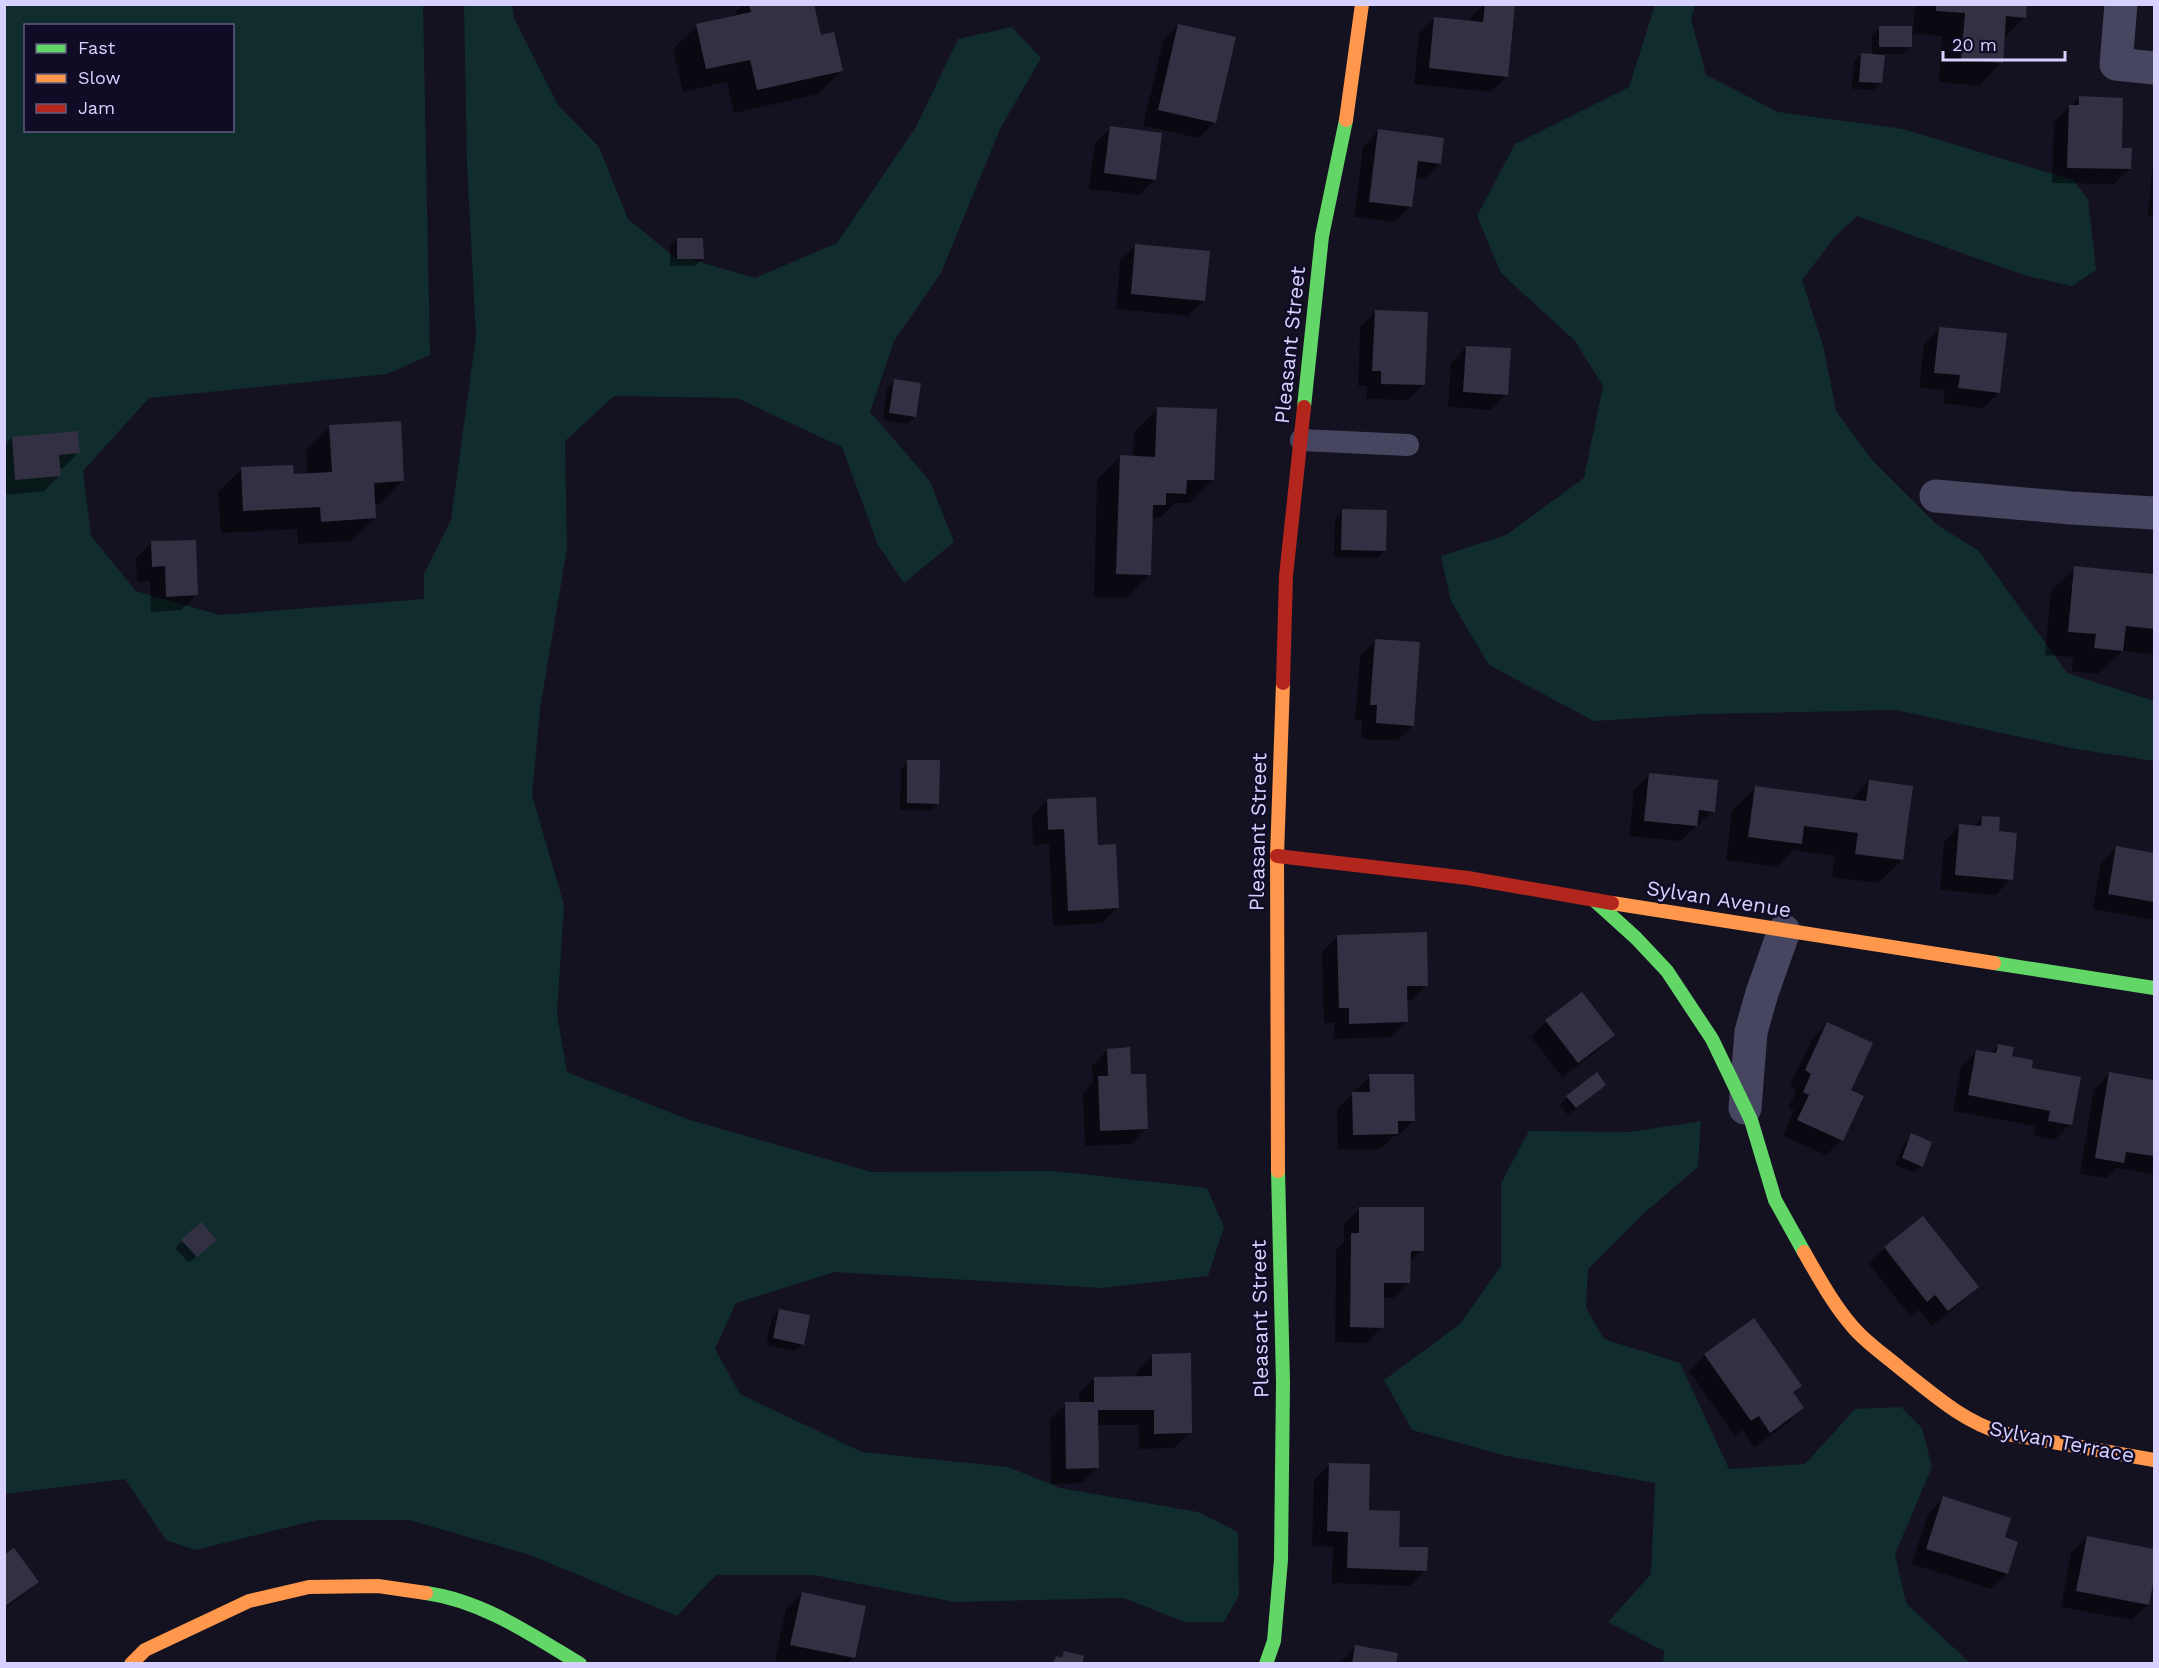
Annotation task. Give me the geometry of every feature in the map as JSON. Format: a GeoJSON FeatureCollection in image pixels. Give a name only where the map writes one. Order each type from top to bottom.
{"type":"FeatureCollection","features":[{"type":"Feature","properties":{"kind":"street","name":"Pleasant Street"},"geometry":{"type":"LineString","coordinates":[[1266,1664],[1274,1641],[1281,1560],[1283,1382],[1278,1227],[1277,856],[1286,576],[1322,236],[1344,134],[1362,4]]}},
{"type":"Feature","properties":{"kind":"street"},"geometry":{"type":"LineString","coordinates":[[2121,4],[2116,64],[2154,68]]}},
{"type":"Feature","properties":{"kind":"street"},"geometry":{"type":"LineString","coordinates":[[1936,496],[2154,513]]}},
{"type":"Feature","properties":{"kind":"street","name":"Sylvan Avenue"},"geometry":{"type":"LineString","coordinates":[[1277,856],[1468,878],[1784,931],[2154,988]]}},
{"type":"Feature","properties":{"kind":"street","name":"Sylvan Terrace"},"geometry":{"type":"LineString","coordinates":[[1594,900],[1636,938],[1667,971],[1712,1039],[1751,1120],[1775,1200],[1824,1287],[1853,1327],[1873,1346],[1959,1414],[1982,1427],[2013,1436],[2154,1460]]}},
{"type":"Feature","properties":{"kind":"street","name":"Sylvan Terrace"},"geometry":{"type":"LineString","coordinates":[[1745,1108],[1751,1032],[1784,931]]}},
{"type":"Feature","properties":{"kind":"street"},"geometry":{"type":"LineString","coordinates":[[131,1664],[145,1650],[249,1601],[309,1587],[378,1586],[439,1595],[506,1619],[580,1664]]}},
{"type":"Feature","properties":{"kind":"lane"},"geometry":{"type":"LineString","coordinates":[[1301,440],[1408,445]]}},
{"type":"Feature","properties":{"kind":"green space"},"geometry":{"type":"Polygon","coordinates":[[[4,5],[423,5],[430,355],[387,374],[149,398],[83,471],[91,536],[136,591],[220,615],[424,599],[424,574],[451,520],[476,336],[467,163],[464,5],[512,5],[514,18],[558,105],[599,147],[628,219],[677,259],[690,259],[755,278],[837,243],[916,127],[958,39],[1012,27],[1041,58],[1000,129],[941,273],[894,341],[870,412],[930,481],[954,542],[904,583],[878,545],[842,447],[737,398],[614,396],[565,441],[567,549],[540,709],[532,795],[564,905],[557,1015],[567,1072],[687,1119],[871,1172],[1054,1171],[1207,1188],[1224,1227],[1208,1276],[1102,1288],[835,1272],[736,1303],[715,1349],[740,1394],[862,1452],[1008,1467],[1060,1488],[1198,1512],[1238,1532],[1239,1595],[1224,1622],[1185,1622],[1123,1598],[955,1602],[813,1575],[716,1575],[677,1616],[530,1555],[409,1520],[318,1520],[195,1550],[166,1540],[125,1479],[5,1494],[4,5]]]}},
{"type":"Feature","properties":{"kind":"green space"},"geometry":{"type":"Polygon","coordinates":[[[1655,5],[1695,5],[1691,19],[1706,75],[1778,112],[1903,129],[2073,180],[2088,199],[2096,270],[2072,286],[2027,276],[1857,216],[1834,238],[1802,280],[1824,349],[1836,411],[1871,459],[1936,524],[1979,551],[2067,673],[2154,701],[2154,761],[2076,749],[1896,710],[1704,714],[1594,721],[1489,665],[1451,601],[1441,556],[1506,535],[1584,478],[1603,386],[1575,341],[1501,273],[1477,216],[1515,144],[1629,87],[1655,5]]]}},
{"type":"Feature","properties":{"kind":"green space"},"geometry":{"type":"Polygon","coordinates":[[[1701,1121],[1698,1167],[1644,1213],[1588,1269],[1586,1308],[1604,1339],[1680,1363],[1729,1469],[1805,1464],[1855,1409],[1901,1407],[1922,1428],[1932,1467],[1895,1554],[1906,1603],[1970,1663],[1663,1663],[1664,1651],[1608,1622],[1651,1574],[1655,1483],[1507,1456],[1412,1430],[1384,1380],[1460,1324],[1501,1266],[1501,1183],[1529,1131],[1630,1132],[1701,1121]]]}},
{"type":"Feature","properties":{"kind":"building"},"geometry":{"type":"Polygon","coordinates":[[[749,4],[814,4],[821,35],[834,32],[843,71],[757,90],[750,60],[706,69],[696,24],[751,12],[749,4]]]}},
{"type":"Feature","properties":{"kind":"building"},"geometry":{"type":"Polygon","coordinates":[[[1485,4],[1515,5],[1508,77],[1429,68],[1434,17],[1483,22],[1485,4]]]}},
{"type":"Feature","properties":{"kind":"building"},"geometry":{"type":"Polygon","coordinates":[[[1936,4],[2027,4],[2026,18],[2006,16],[2003,63],[1961,60],[1965,13],[1936,11],[1936,4]]]}},
{"type":"Feature","properties":{"kind":"building"},"geometry":{"type":"Polygon","coordinates":[[[1178,24],[1236,37],[1216,123],[1158,110],[1178,24]]]}},
{"type":"Feature","properties":{"kind":"building"},"geometry":{"type":"Polygon","coordinates":[[[1879,26],[1912,26],[1912,47],[1879,47],[1879,26]]]}},
{"type":"Feature","properties":{"kind":"building"},"geometry":{"type":"Polygon","coordinates":[[[1861,53],[1885,55],[1882,83],[1859,82],[1861,53]]]}},
{"type":"Feature","properties":{"kind":"building"},"geometry":{"type":"Polygon","coordinates":[[[2079,96],[2123,98],[2122,148],[2132,148],[2131,169],[2067,168],[2069,105],[2079,105],[2079,96]]]}},
{"type":"Feature","properties":{"kind":"building"},"geometry":{"type":"Polygon","coordinates":[[[1110,126],[1162,133],[1156,180],[1104,173],[1110,126]]]}},
{"type":"Feature","properties":{"kind":"building"},"geometry":{"type":"Polygon","coordinates":[[[1378,129],[1444,138],[1441,164],[1418,161],[1412,207],[1369,202],[1378,129]]]}},
{"type":"Feature","properties":{"kind":"building"},"geometry":{"type":"Polygon","coordinates":[[[677,238],[703,238],[704,259],[677,259],[677,238]]]}},
{"type":"Feature","properties":{"kind":"building"},"geometry":{"type":"Polygon","coordinates":[[[1135,244],[1210,251],[1205,301],[1131,294],[1135,244]]]}},
{"type":"Feature","properties":{"kind":"building"},"geometry":{"type":"Polygon","coordinates":[[[1375,310],[1428,312],[1425,385],[1381,384],[1381,371],[1372,371],[1375,310]]]}},
{"type":"Feature","properties":{"kind":"building"},"geometry":{"type":"Polygon","coordinates":[[[1939,327],[2007,333],[2000,393],[1958,388],[1960,375],[1934,373],[1939,327]]]}},
{"type":"Feature","properties":{"kind":"building"},"geometry":{"type":"Polygon","coordinates":[[[1466,346],[1511,348],[1508,395],[1463,392],[1466,346]]]}},
{"type":"Feature","properties":{"kind":"building"},"geometry":{"type":"Polygon","coordinates":[[[894,379],[921,383],[916,417],[889,413],[894,379]]]}},
{"type":"Feature","properties":{"kind":"building"},"geometry":{"type":"Polygon","coordinates":[[[1157,407],[1217,409],[1214,480],[1187,480],[1186,494],[1166,493],[1166,505],[1153,505],[1151,575],[1116,574],[1120,455],[1155,457],[1157,407]]]}},
{"type":"Feature","properties":{"kind":"building"},"geometry":{"type":"Polygon","coordinates":[[[401,421],[404,481],[374,483],[376,518],[321,522],[320,507],[243,511],[241,467],[293,465],[294,474],[332,472],[329,425],[401,421]]]}},
{"type":"Feature","properties":{"kind":"building"},"geometry":{"type":"Polygon","coordinates":[[[78,431],[80,453],[59,455],[61,476],[15,480],[12,437],[78,431]]]}},
{"type":"Feature","properties":{"kind":"building"},"geometry":{"type":"Polygon","coordinates":[[[1342,509],[1387,510],[1386,551],[1341,550],[1342,509]]]}},
{"type":"Feature","properties":{"kind":"building"},"geometry":{"type":"Polygon","coordinates":[[[196,540],[198,595],[166,597],[165,566],[152,567],[151,541],[196,540]]]}},
{"type":"Feature","properties":{"kind":"building"},"geometry":{"type":"Polygon","coordinates":[[[2074,566],[2154,574],[2154,629],[2126,626],[2123,651],[2094,648],[2096,634],[2068,632],[2074,566]]]}},
{"type":"Feature","properties":{"kind":"building"},"geometry":{"type":"Polygon","coordinates":[[[1375,639],[1420,642],[1414,726],[1376,723],[1377,705],[1370,705],[1375,639]]]}},
{"type":"Feature","properties":{"kind":"building"},"geometry":{"type":"Polygon","coordinates":[[[907,760],[940,760],[939,804],[907,803],[907,760]]]}},
{"type":"Feature","properties":{"kind":"building"},"geometry":{"type":"Polygon","coordinates":[[[1649,773],[1718,780],[1715,812],[1699,810],[1697,826],[1644,821],[1649,773]]]}},
{"type":"Feature","properties":{"kind":"building"},"geometry":{"type":"Polygon","coordinates":[[[1869,780],[1913,786],[1903,860],[1855,854],[1858,833],[1804,826],[1802,844],[1748,837],[1755,786],[1866,801],[1869,780]]]}},
{"type":"Feature","properties":{"kind":"building"},"geometry":{"type":"Polygon","coordinates":[[[1096,797],[1098,845],[1116,844],[1119,908],[1068,911],[1064,829],[1048,830],[1047,799],[1096,797]]]}},
{"type":"Feature","properties":{"kind":"building"},"geometry":{"type":"Polygon","coordinates":[[[1982,816],[2000,817],[1999,831],[2017,833],[2013,880],[1955,875],[1959,824],[1981,826],[1982,816]]]}},
{"type":"Feature","properties":{"kind":"building"},"geometry":{"type":"Polygon","coordinates":[[[2116,846],[2154,853],[2154,902],[2108,894],[2116,846]]]}},
{"type":"Feature","properties":{"kind":"building"},"geometry":{"type":"Polygon","coordinates":[[[1427,932],[1428,986],[1407,986],[1408,1022],[1349,1024],[1349,1008],[1339,1008],[1337,935],[1427,932]]]}},
{"type":"Feature","properties":{"kind":"building"},"geometry":{"type":"Polygon","coordinates":[[[1582,992],[1615,1035],[1578,1063],[1545,1020],[1582,992]]]}},
{"type":"Feature","properties":{"kind":"building"},"geometry":{"type":"Polygon","coordinates":[[[1827,1022],[1873,1043],[1851,1090],[1864,1096],[1843,1141],[1797,1120],[1809,1095],[1803,1092],[1811,1074],[1805,1070],[1827,1022]]]}},
{"type":"Feature","properties":{"kind":"building"},"geometry":{"type":"Polygon","coordinates":[[[1998,1044],[2014,1047],[2012,1056],[2033,1060],[2032,1068],[2081,1077],[2072,1125],[2048,1121],[2050,1111],[1968,1095],[1976,1050],[1996,1053],[1998,1044]]]}},
{"type":"Feature","properties":{"kind":"building"},"geometry":{"type":"Polygon","coordinates":[[[1130,1047],[1131,1074],[1146,1074],[1148,1129],[1100,1131],[1098,1076],[1108,1076],[1107,1049],[1130,1047]]]}},
{"type":"Feature","properties":{"kind":"building"},"geometry":{"type":"Polygon","coordinates":[[[1597,1072],[1606,1085],[1576,1108],[1566,1096],[1597,1072]]]}},
{"type":"Feature","properties":{"kind":"building"},"geometry":{"type":"Polygon","coordinates":[[[2109,1072],[2154,1080],[2154,1156],[2126,1152],[2124,1163],[2095,1158],[2109,1072]]]}},
{"type":"Feature","properties":{"kind":"building"},"geometry":{"type":"Polygon","coordinates":[[[1369,1074],[1414,1074],[1415,1121],[1398,1121],[1398,1134],[1353,1135],[1352,1092],[1370,1092],[1369,1074]]]}},
{"type":"Feature","properties":{"kind":"building"},"geometry":{"type":"Polygon","coordinates":[[[1911,1133],[1932,1142],[1923,1167],[1902,1158],[1911,1133]]]}},
{"type":"Feature","properties":{"kind":"building"},"geometry":{"type":"Polygon","coordinates":[[[1359,1207],[1424,1207],[1424,1251],[1411,1251],[1410,1283],[1384,1283],[1384,1328],[1350,1327],[1351,1233],[1359,1233],[1359,1207]]]}},
{"type":"Feature","properties":{"kind":"building"},"geometry":{"type":"Polygon","coordinates":[[[1923,1216],[1979,1287],[1948,1311],[1935,1295],[1927,1302],[1884,1247],[1923,1216]]]}},
{"type":"Feature","properties":{"kind":"building"},"geometry":{"type":"Polygon","coordinates":[[[201,1222],[217,1240],[197,1257],[181,1240],[201,1222]]]}},
{"type":"Feature","properties":{"kind":"building"},"geometry":{"type":"Polygon","coordinates":[[[779,1309],[810,1315],[804,1345],[773,1338],[779,1309]]]}},
{"type":"Feature","properties":{"kind":"building"},"geometry":{"type":"Polygon","coordinates":[[[1754,1318],[1802,1386],[1793,1392],[1804,1408],[1770,1433],[1759,1416],[1751,1421],[1704,1354],[1754,1318]]]}},
{"type":"Feature","properties":{"kind":"building"},"geometry":{"type":"Polygon","coordinates":[[[1191,1353],[1192,1433],[1154,1434],[1154,1410],[1098,1410],[1099,1468],[1066,1469],[1065,1402],[1094,1402],[1094,1377],[1152,1376],[1152,1354],[1191,1353]]]}},
{"type":"Feature","properties":{"kind":"building"},"geometry":{"type":"Polygon","coordinates":[[[1329,1463],[1370,1464],[1369,1510],[1400,1511],[1399,1547],[1428,1547],[1427,1571],[1347,1568],[1348,1532],[1327,1531],[1329,1463]]]}},
{"type":"Feature","properties":{"kind":"building"},"geometry":{"type":"Polygon","coordinates":[[[1943,1496],[2011,1518],[2005,1537],[2018,1542],[2008,1574],[1926,1549],[1943,1496]]]}},
{"type":"Feature","properties":{"kind":"building"},"geometry":{"type":"Polygon","coordinates":[[[2087,1536],[2154,1549],[2154,1578],[2149,1605],[2076,1591],[2087,1536]]]}},
{"type":"Feature","properties":{"kind":"building"},"geometry":{"type":"Polygon","coordinates":[[[14,1548],[39,1582],[4,1607],[4,1555],[14,1548]]]}},
{"type":"Feature","properties":{"kind":"building"},"geometry":{"type":"Polygon","coordinates":[[[802,1592],[866,1606],[855,1658],[790,1645],[802,1592]]]}},
{"type":"Feature","properties":{"kind":"building"},"geometry":{"type":"Polygon","coordinates":[[[1355,1645],[1398,1653],[1396,1664],[1352,1664],[1355,1645]]]}},
{"type":"Feature","properties":{"kind":"building"},"geometry":{"type":"Polygon","coordinates":[[[1064,1651],[1084,1656],[1082,1664],[1053,1664],[1056,1656],[1062,1658],[1064,1651]]]}},
{"type":"Feature","properties":{"kind":"traffic: fast"},"geometry":{"type":"LineString","coordinates":[[1304,407],[1322,236],[1346,120]]}},
{"type":"Feature","properties":{"kind":"traffic: fast"},"geometry":{"type":"LineString","coordinates":[[1594,900],[1636,938],[1667,971],[1712,1039],[1751,1120],[1775,1200],[1804,1252]]}},
{"type":"Feature","properties":{"kind":"traffic: fast"},"geometry":{"type":"LineString","coordinates":[[1994,963],[2154,988]]}},
{"type":"Feature","properties":{"kind":"traffic: fast"},"geometry":{"type":"LineString","coordinates":[[1266,1664],[1274,1641],[1281,1560],[1283,1382],[1278,1171]]}},
{"type":"Feature","properties":{"kind":"traffic: fast"},"geometry":{"type":"LineString","coordinates":[[426,1593],[447,1597],[487,1611],[580,1664]]}},
{"type":"Feature","properties":{"kind":"traffic: slow"},"geometry":{"type":"LineString","coordinates":[[1346,120],[1362,4]]}},
{"type":"Feature","properties":{"kind":"traffic: slow"},"geometry":{"type":"LineString","coordinates":[[1278,1171],[1277,856],[1283,683]]}},
{"type":"Feature","properties":{"kind":"traffic: slow"},"geometry":{"type":"LineString","coordinates":[[1612,903],[1994,963]]}},
{"type":"Feature","properties":{"kind":"traffic: slow"},"geometry":{"type":"LineString","coordinates":[[1804,1252],[1832,1300],[1857,1332],[1925,1388],[1961,1414],[2002,1433],[2154,1460]]}},
{"type":"Feature","properties":{"kind":"traffic: slow"},"geometry":{"type":"LineString","coordinates":[[131,1664],[145,1650],[249,1601],[309,1587],[378,1586],[426,1593]]}},
{"type":"Feature","properties":{"kind":"traffic: jam"},"geometry":{"type":"LineString","coordinates":[[1283,683],[1286,576],[1304,407]]}},
{"type":"Feature","properties":{"kind":"traffic: jam"},"geometry":{"type":"LineString","coordinates":[[1277,856],[1468,878],[1612,903]]}}]}
